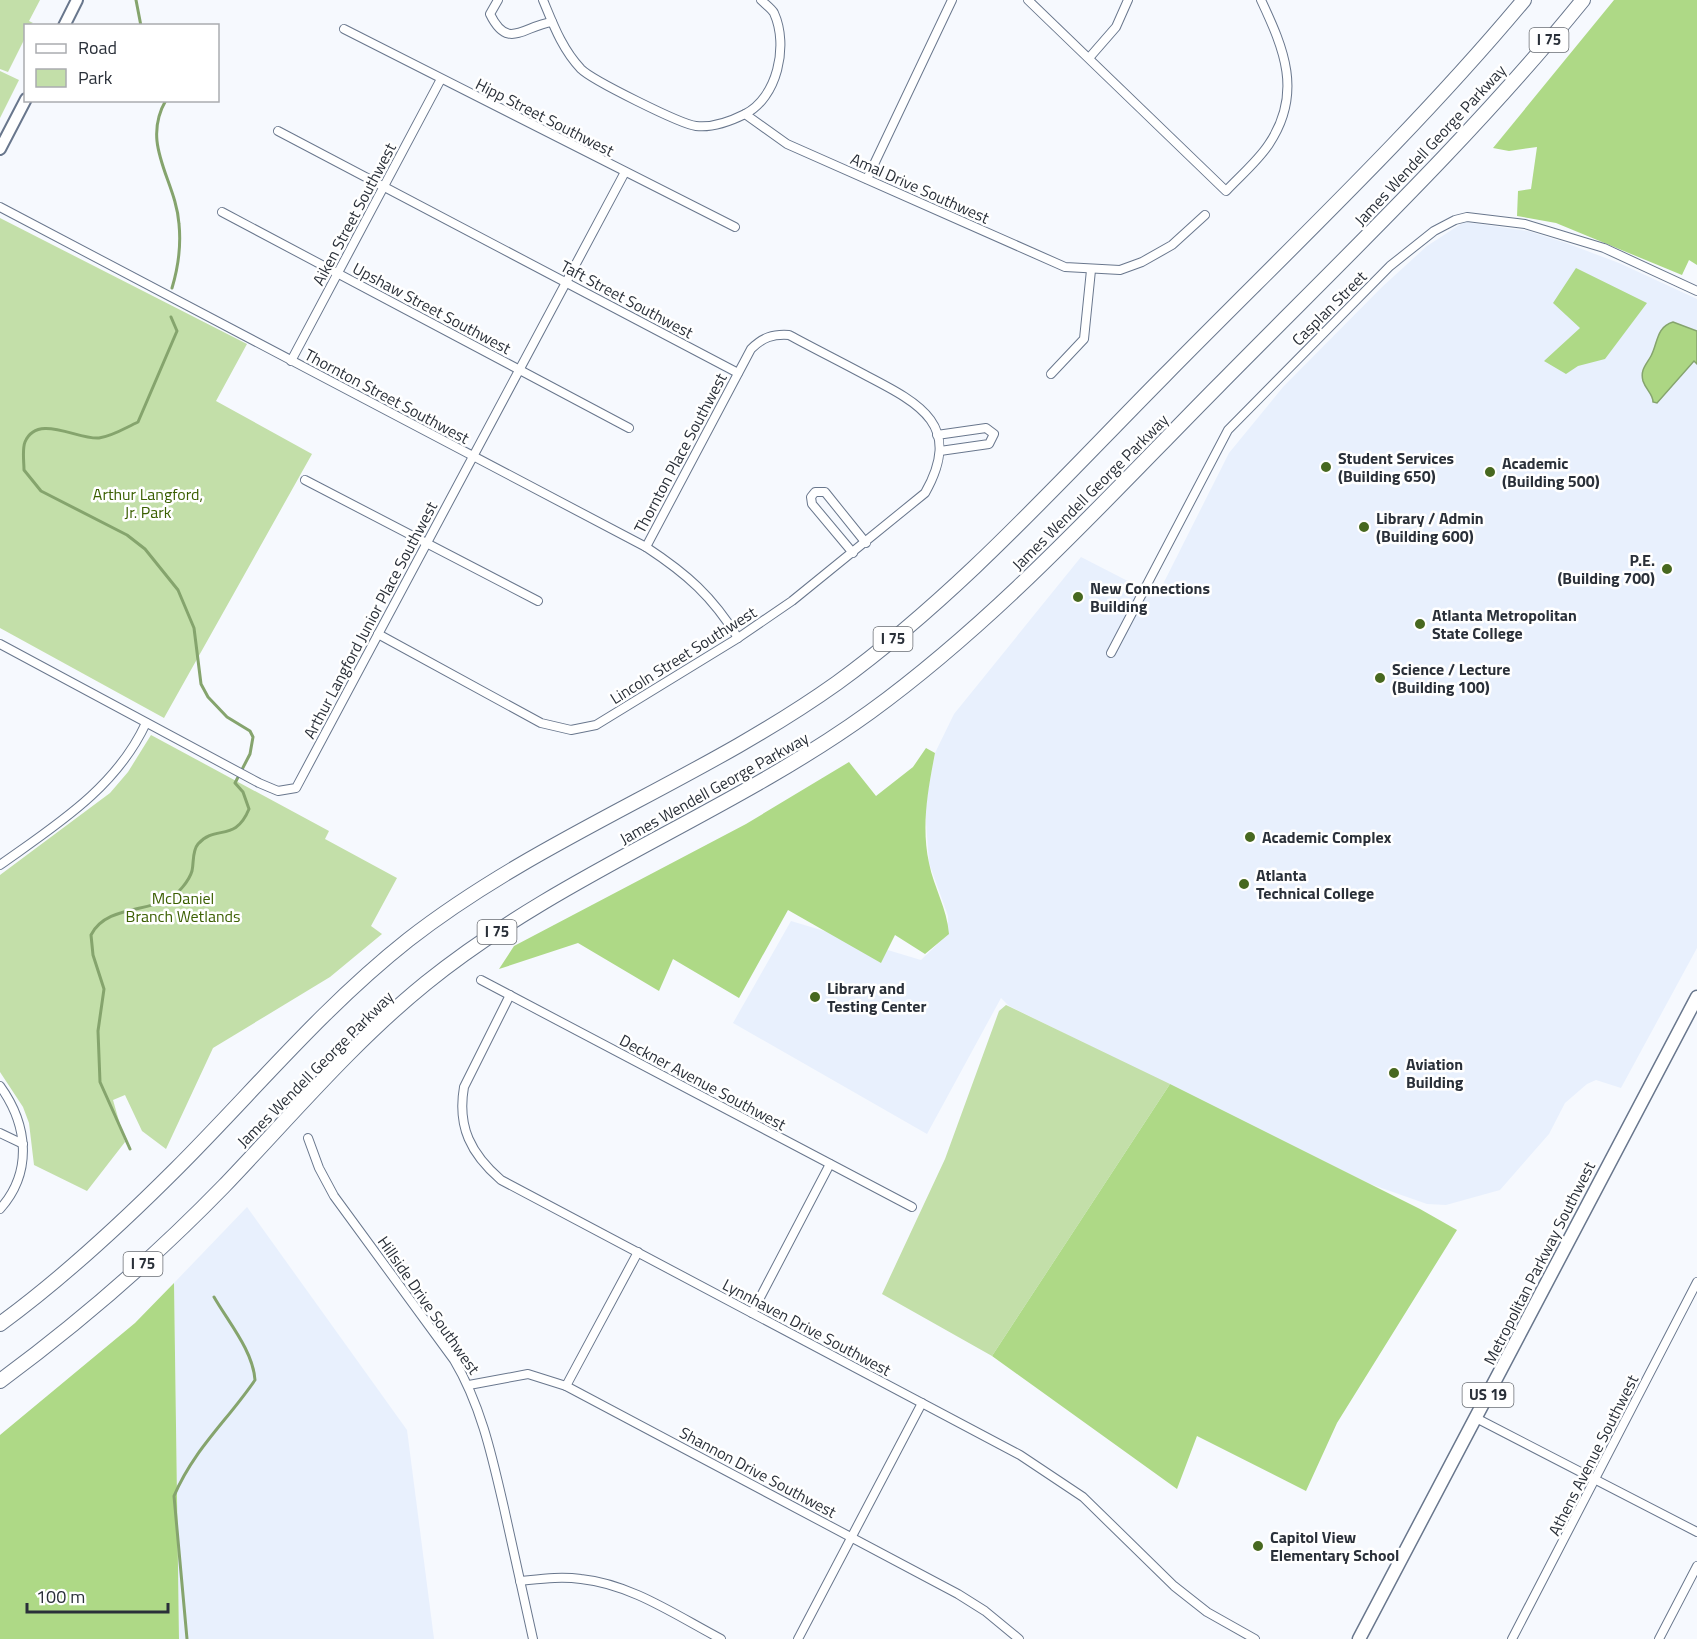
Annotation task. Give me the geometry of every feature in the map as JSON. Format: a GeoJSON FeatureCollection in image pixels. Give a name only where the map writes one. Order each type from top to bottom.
{"type":"FeatureCollection","features":[{"type":"Feature","properties":{"kind":"highway","name":"James Wendell George Parkway"},"geometry":{"type":"LineString","coordinates":[[0,1324],[74,1265],[126,1218],[321,1017],[360,980],[424,928],[520,866],[723,755],[779,721],[838,682],[917,620],[1004,537],[1413,124],[1483,49],[1524,0]]}},
{"type":"Feature","properties":{"kind":"highway","name":"James Wendell George Parkway"},"geometry":{"type":"LineString","coordinates":[[0,1381],[94,1308],[149,1259],[223,1187],[354,1050],[440,972],[511,922],[812,752],[886,700],[947,652],[1026,580],[1376,226],[1490,107],[1583,0]]}},
{"type":"Feature","properties":{"kind":"main road"},"geometry":{"type":"LineString","coordinates":[[65,24],[77,0]]}},
{"type":"Feature","properties":{"kind":"main road"},"geometry":{"type":"LineString","coordinates":[[0,149],[24,102]]}},
{"type":"Feature","properties":{"kind":"main road","name":"Metropolitan Parkway Southwest"},"geometry":{"type":"LineString","coordinates":[[1359,1639],[1697,997]]}},
{"type":"Feature","properties":{"kind":"street"},"geometry":{"type":"LineString","coordinates":[[498,0],[490,14],[497,29],[504,34],[521,33],[552,22]]}},
{"type":"Feature","properties":{"kind":"street"},"geometry":{"type":"LineString","coordinates":[[543,0],[564,47],[582,70],[667,117],[697,126],[728,122],[756,108],[776,77],[781,47],[774,12],[761,0]]}},
{"type":"Feature","properties":{"kind":"street"},"geometry":{"type":"LineString","coordinates":[[867,179],[952,0]]}},
{"type":"Feature","properties":{"kind":"street"},"geometry":{"type":"LineString","coordinates":[[1028,0],[1226,192],[1268,146],[1285,108],[1288,84],[1286,62],[1261,0]]}},
{"type":"Feature","properties":{"kind":"street"},"geometry":{"type":"LineString","coordinates":[[1089,58],[1116,27],[1128,0]]}},
{"type":"Feature","properties":{"kind":"street","name":"Hipp Street Southwest"},"geometry":{"type":"LineString","coordinates":[[344,29],[735,227]]}},
{"type":"Feature","properties":{"kind":"street","name":"Aiken Street Southwest"},"geometry":{"type":"LineString","coordinates":[[291,360],[441,79]]}},
{"type":"Feature","properties":{"kind":"street","name":"Amal Drive Southwest"},"geometry":{"type":"LineString","coordinates":[[745,114],[787,144],[1065,267],[1120,270],[1143,262],[1172,245],[1205,215]]}},
{"type":"Feature","properties":{"kind":"street","name":"Taft Street Southwest"},"geometry":{"type":"LineString","coordinates":[[278,131],[738,373]]}},
{"type":"Feature","properties":{"kind":"street","name":"Arthur Langford Junior Place Southwest"},"geometry":{"type":"LineString","coordinates":[[0,644],[231,769],[278,791],[296,788],[625,172]]}},
{"type":"Feature","properties":{"kind":"street","name":"Thornton Street Southwest"},"geometry":{"type":"LineString","coordinates":[[0,207],[646,547],[701,588],[721,611],[738,638]]}},
{"type":"Feature","properties":{"kind":"street","name":"Upshaw Street Southwest"},"geometry":{"type":"LineString","coordinates":[[222,212],[629,428]]}},
{"type":"Feature","properties":{"kind":"street","name":"Casplan Street"},"geometry":{"type":"LineString","coordinates":[[1111,653],[1228,430],[1390,266],[1434,231],[1455,220],[1467,217],[1525,224],[1604,248],[1697,291]]}},
{"type":"Feature","properties":{"kind":"street"},"geometry":{"type":"LineString","coordinates":[[1052,374],[1084,339],[1091,270]]}},
{"type":"Feature","properties":{"kind":"street"},"geometry":{"type":"LineString","coordinates":[[738,373],[751,349],[760,340],[774,334],[789,335],[911,399],[927,413],[938,435],[986,428],[994,434],[989,444],[940,451]]}},
{"type":"Feature","properties":{"kind":"street","name":"Thornton Place Southwest"},"geometry":{"type":"LineString","coordinates":[[646,547],[738,373]]}},
{"type":"Feature","properties":{"kind":"street","name":"Lincoln Street Southwest"},"geometry":{"type":"LineString","coordinates":[[378,634],[541,723],[570,730],[596,725],[738,638],[866,543],[925,493],[936,473],[940,451],[938,435]]}},
{"type":"Feature","properties":{"kind":"street"},"geometry":{"type":"LineString","coordinates":[[305,480],[538,601]]}},
{"type":"Feature","properties":{"kind":"street"},"geometry":{"type":"LineString","coordinates":[[853,553],[812,504],[811,497],[815,492],[825,492],[866,543]]}},
{"type":"Feature","properties":{"kind":"street"},"geometry":{"type":"LineString","coordinates":[[0,865],[97,793],[123,764],[146,723]]}},
{"type":"Feature","properties":{"kind":"street","name":"Deckner Avenue Southwest"},"geometry":{"type":"LineString","coordinates":[[481,980],[912,1207]]}},
{"type":"Feature","properties":{"kind":"street","name":"Lynnhaven Drive Southwest"},"geometry":{"type":"LineString","coordinates":[[510,995],[464,1087],[462,1118],[470,1147],[483,1165],[501,1180],[1020,1455],[1074,1489],[1174,1586],[1207,1612],[1255,1639]]}},
{"type":"Feature","properties":{"kind":"street"},"geometry":{"type":"LineString","coordinates":[[0,1086],[11,1102],[21,1125],[23,1144],[22,1170],[17,1184],[0,1209]]}},
{"type":"Feature","properties":{"kind":"street"},"geometry":{"type":"LineString","coordinates":[[0,1133],[23,1144]]}},
{"type":"Feature","properties":{"kind":"street","name":"Hillside Drive Southwest"},"geometry":{"type":"LineString","coordinates":[[309,1138],[334,1196],[454,1360],[469,1385],[483,1424],[533,1639]]}},
{"type":"Feature","properties":{"kind":"street"},"geometry":{"type":"LineString","coordinates":[[752,1313],[830,1164]]}},
{"type":"Feature","properties":{"kind":"street"},"geometry":{"type":"LineString","coordinates":[[566,1386],[638,1252]]}},
{"type":"Feature","properties":{"kind":"street","name":"Athens Avenue Southwest"},"geometry":{"type":"LineString","coordinates":[[1512,1639],[1697,1282]]}},
{"type":"Feature","properties":{"kind":"street","name":"Shannon Drive Southwest"},"geometry":{"type":"LineString","coordinates":[[469,1385],[528,1374],[566,1386],[958,1594],[985,1611],[1019,1639]]}},
{"type":"Feature","properties":{"kind":"street"},"geometry":{"type":"LineString","coordinates":[[798,1639],[922,1403]]}},
{"type":"Feature","properties":{"kind":"street"},"geometry":{"type":"LineString","coordinates":[[1476,1418],[1697,1532]]}},
{"type":"Feature","properties":{"kind":"street"},"geometry":{"type":"LineString","coordinates":[[1659,1639],[1697,1566]]}},
{"type":"Feature","properties":{"kind":"street"},"geometry":{"type":"LineString","coordinates":[[520,1581],[557,1577],[600,1582],[623,1588],[721,1639]]}},
{"type":"Feature","properties":{"kind":"shaded area"},"geometry":{"type":"Polygon","coordinates":[[[1614,0],[1697,0],[1697,265],[1689,260],[1682,275],[1556,223],[1517,216],[1518,191],[1531,189],[1537,147],[1509,151],[1493,148],[1614,0]]]}},
{"type":"Feature","properties":{"kind":"shaded area"},"geometry":{"type":"Polygon","coordinates":[[[1464,222],[1528,231],[1566,243],[1619,263],[1697,299],[1697,948],[1621,1088],[1596,1080],[1587,1084],[1565,1103],[1549,1134],[1500,1190],[1446,1205],[1427,1204],[1370,1184],[1009,1006],[1001,998],[927,1134],[733,1023],[791,921],[921,960],[948,934],[948,916],[929,863],[925,807],[935,753],[954,714],[1081,557],[1157,596],[1229,453],[1283,387],[1382,287],[1427,246],[1464,222]]]}},
{"type":"Feature","properties":{"kind":"shaded area"},"geometry":{"type":"Polygon","coordinates":[[[1576,268],[1647,303],[1605,359],[1578,366],[1566,374],[1544,361],[1580,328],[1553,303],[1576,268]]]}},
{"type":"Feature","properties":{"kind":"shaded area"},"geometry":{"type":"Polygon","coordinates":[[[1673,322],[1697,331],[1697,364],[1694,361],[1657,403],[1653,402],[1642,374],[1660,332],[1667,324],[1673,322]]]}},
{"type":"Feature","properties":{"kind":"shaded area"},"geometry":{"type":"Polygon","coordinates":[[[926,748],[935,753],[926,808],[927,849],[931,872],[946,915],[949,934],[925,954],[895,935],[881,963],[788,910],[739,998],[673,959],[659,991],[578,943],[499,969],[514,946],[746,824],[849,762],[876,796],[913,767],[926,748]]]}},
{"type":"Feature","properties":{"kind":"shaded area"},"geometry":{"type":"Polygon","coordinates":[[[1170,1084],[1420,1209],[1457,1230],[1337,1423],[1306,1491],[1197,1436],[1177,1489],[992,1356],[1170,1084]]]}},
{"type":"Feature","properties":{"kind":"shaded area"},"geometry":{"type":"Polygon","coordinates":[[[247,1207],[407,1430],[434,1639],[179,1639],[174,1283],[247,1207]]]}},
{"type":"Feature","properties":{"kind":"shaded area"},"geometry":{"type":"Polygon","coordinates":[[[174,1283],[179,1639],[0,1639],[0,1435],[135,1323],[174,1283]]]}},
{"type":"Feature","properties":{"kind":"green space"},"geometry":{"type":"Polygon","coordinates":[[[0,0],[40,0],[29,21],[33,23],[24,24],[24,40],[8,72],[0,69],[0,0]]]}},
{"type":"Feature","properties":{"kind":"green space"},"geometry":{"type":"Polygon","coordinates":[[[0,71],[19,80],[0,118],[0,71]]]}},
{"type":"Feature","properties":{"kind":"green space","name":"Arthur Langford, Jr. Park"},"geometry":{"type":"Polygon","coordinates":[[[0,218],[247,344],[216,401],[312,454],[164,718],[0,628],[0,218]]]}},
{"type":"Feature","properties":{"kind":"green space","name":"McDaniel Branch Wetlands"},"geometry":{"type":"Polygon","coordinates":[[[151,735],[329,831],[325,839],[397,878],[371,926],[382,934],[330,977],[213,1048],[166,1149],[142,1131],[125,1095],[113,1100],[125,1142],[87,1191],[34,1165],[29,1123],[23,1107],[0,1072],[0,875],[110,793],[128,772],[151,735]]]}},
{"type":"Feature","properties":{"kind":"green space"},"geometry":{"type":"Polygon","coordinates":[[[1006,1005],[1170,1084],[992,1356],[882,1294],[945,1159],[999,1011],[1006,1005]]]}},
{"type":"Feature","properties":{"kind":"waterway"},"geometry":{"type":"LineString","coordinates":[[136,0],[141,24]]}},
{"type":"Feature","properties":{"kind":"waterway"},"geometry":{"type":"LineString","coordinates":[[165,102],[159,116],[158,147],[177,208],[180,240],[172,288]]}},
{"type":"Feature","properties":{"kind":"waterway"},"geometry":{"type":"LineString","coordinates":[[130,1149],[100,1082],[98,1031],[104,989],[93,955],[91,935],[106,919],[172,897],[191,875],[194,853],[198,844],[212,835],[231,830],[244,819],[249,809],[243,792],[235,783],[250,754],[253,737],[250,731],[227,717],[208,697],[201,684],[194,628],[178,590],[145,549],[127,535],[41,491],[24,470],[23,452],[25,442],[39,429],[59,430],[99,438],[114,434],[138,422],[177,331],[171,317]]}},
{"type":"Feature","properties":{"kind":"waterway"},"geometry":{"type":"LineString","coordinates":[[187,1639],[174,1496],[201,1449],[255,1380],[250,1358],[214,1297]]}},
{"type":"Feature","properties":{"kind":"place","name":"Student Services (Building 650)"},"geometry":{"type":"Point","coordinates":[1326,467]}},
{"type":"Feature","properties":{"kind":"place","name":"Academic (Building 500)"},"geometry":{"type":"Point","coordinates":[1490,472]}},
{"type":"Feature","properties":{"kind":"place","name":"Library / Admin (Building 600)"},"geometry":{"type":"Point","coordinates":[1364,527]}},
{"type":"Feature","properties":{"kind":"place","name":"P.E. (Building 700)"},"geometry":{"type":"Point","coordinates":[1667,569]}},
{"type":"Feature","properties":{"kind":"place","name":"New Connections Building"},"geometry":{"type":"Point","coordinates":[1078,597]}},
{"type":"Feature","properties":{"kind":"place","name":"Atlanta Metropolitan State College"},"geometry":{"type":"Point","coordinates":[1420,624]}},
{"type":"Feature","properties":{"kind":"place","name":"Science / Lecture (Building 100)"},"geometry":{"type":"Point","coordinates":[1380,678]}},
{"type":"Feature","properties":{"kind":"place","name":"Academic Complex"},"geometry":{"type":"Point","coordinates":[1250,837]}},
{"type":"Feature","properties":{"kind":"place","name":"Atlanta Technical College"},"geometry":{"type":"Point","coordinates":[1244,884]}},
{"type":"Feature","properties":{"kind":"place","name":"Library and Testing Center"},"geometry":{"type":"Point","coordinates":[815,997]}},
{"type":"Feature","properties":{"kind":"place","name":"Aviation Building"},"geometry":{"type":"Point","coordinates":[1394,1073]}},
{"type":"Feature","properties":{"kind":"place","name":"Capitol View Elementary School"},"geometry":{"type":"Point","coordinates":[1258,1546]}}]}
